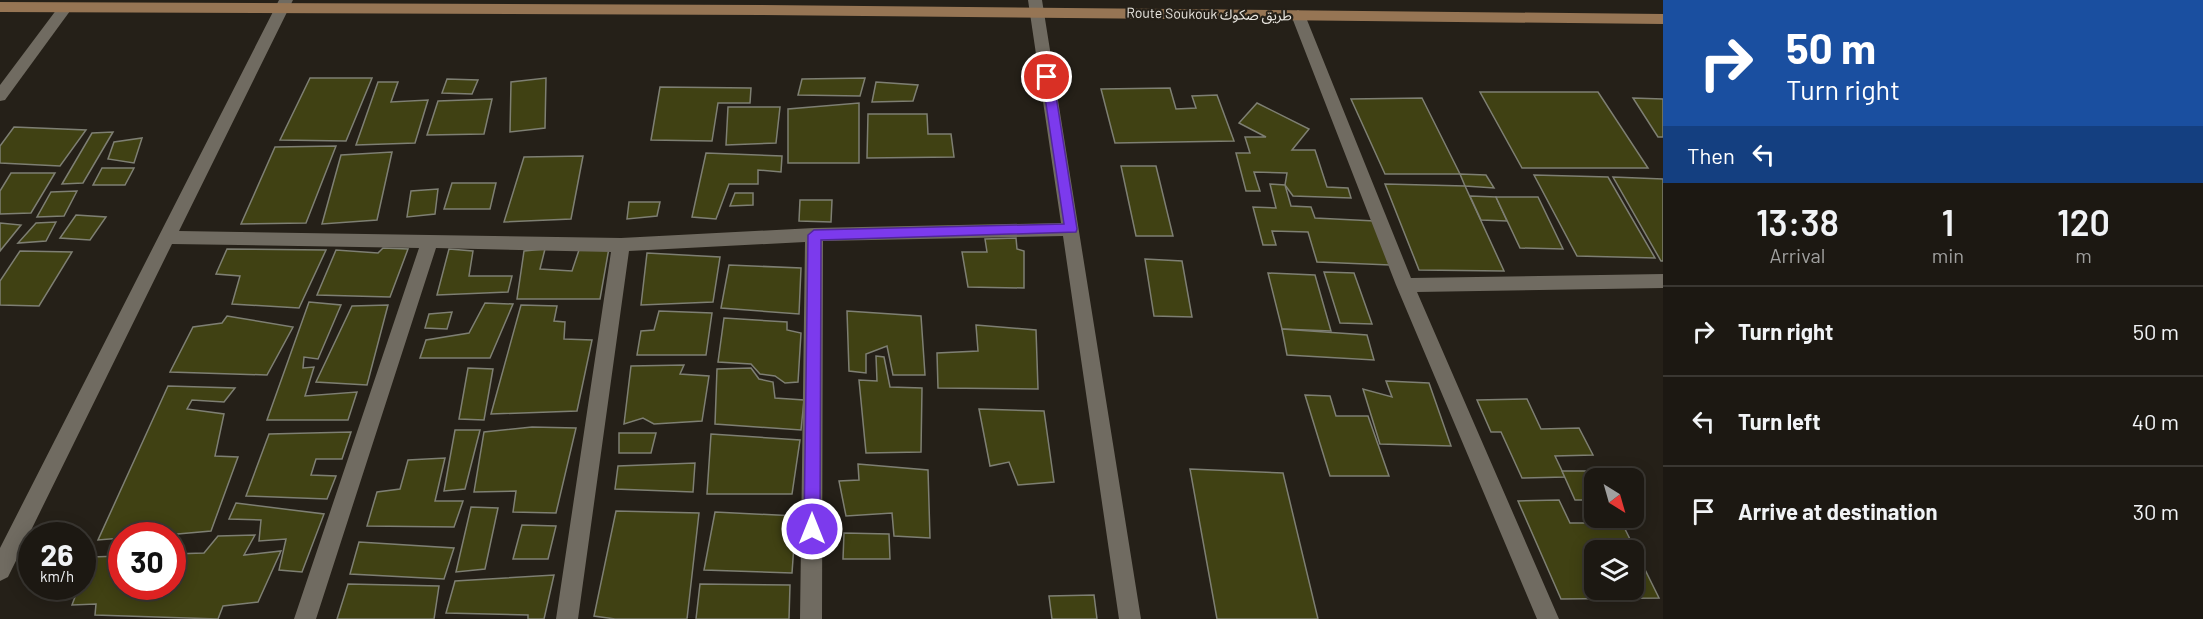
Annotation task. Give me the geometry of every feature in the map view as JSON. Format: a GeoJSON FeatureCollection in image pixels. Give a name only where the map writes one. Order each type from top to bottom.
{"type":"FeatureCollection","features":[{"type":"Feature","properties":{"kind":"street","name":"Route Soukouk طريق صكوك"},"geometry":{"type":"LineString","coordinates":[[0,8],[49,4],[65,8],[284,4],[1036,6],[1298,15],[1663,19]]}},
{"type":"Feature","properties":{"kind":"street"},"geometry":{"type":"LineString","coordinates":[[0,570],[284,4]]}},
{"type":"Feature","properties":{"kind":"street"},"geometry":{"type":"LineString","coordinates":[[1036,6],[1130,619]]}},
{"type":"Feature","properties":{"kind":"street"},"geometry":{"type":"LineString","coordinates":[[0,96],[65,8]]}},
{"type":"Feature","properties":{"kind":"street"},"geometry":{"type":"LineString","coordinates":[[1298,15],[1405,285],[1548,619]]}},
{"type":"Feature","properties":{"kind":"street"},"geometry":{"type":"LineString","coordinates":[[167,237],[621,244],[814,235],[1071,229]]}},
{"type":"Feature","properties":{"kind":"street"},"geometry":{"type":"LineString","coordinates":[[811,619],[814,235]]}},
{"type":"Feature","properties":{"kind":"street"},"geometry":{"type":"LineString","coordinates":[[305,619],[430,241]]}},
{"type":"Feature","properties":{"kind":"street"},"geometry":{"type":"LineString","coordinates":[[567,619],[621,244]]}},
{"type":"Feature","properties":{"kind":"street"},"geometry":{"type":"LineString","coordinates":[[1405,285],[1663,281]]}},
{"type":"Feature","properties":{"kind":"building"},"geometry":{"type":"Polygon","coordinates":[[[310,78],[372,78],[346,141],[280,140],[310,78]]]}},
{"type":"Feature","properties":{"kind":"building"},"geometry":{"type":"Polygon","coordinates":[[[546,78],[545,128],[510,132],[511,82],[546,78]]]}},
{"type":"Feature","properties":{"kind":"building"},"geometry":{"type":"Polygon","coordinates":[[[865,78],[860,96],[798,95],[802,79],[865,78]]]}},
{"type":"Feature","properties":{"kind":"building"},"geometry":{"type":"Polygon","coordinates":[[[447,79],[478,80],[472,94],[442,93],[447,79]]]}},
{"type":"Feature","properties":{"kind":"building"},"geometry":{"type":"Polygon","coordinates":[[[378,82],[398,82],[391,102],[428,100],[415,143],[356,145],[378,82]]]}},
{"type":"Feature","properties":{"kind":"building"},"geometry":{"type":"Polygon","coordinates":[[[876,82],[918,85],[913,101],[872,102],[876,82]]]}},
{"type":"Feature","properties":{"kind":"building"},"geometry":{"type":"Polygon","coordinates":[[[660,87],[751,88],[750,103],[718,103],[712,141],[651,140],[660,87]]]}},
{"type":"Feature","properties":{"kind":"building"},"geometry":{"type":"Polygon","coordinates":[[[1170,88],[1176,109],[1196,108],[1192,96],[1217,95],[1234,141],[1115,143],[1101,89],[1170,88]]]}},
{"type":"Feature","properties":{"kind":"building"},"geometry":{"type":"Polygon","coordinates":[[[1480,92],[1598,92],[1648,168],[1522,168],[1480,92]]]}},
{"type":"Feature","properties":{"kind":"building"},"geometry":{"type":"Polygon","coordinates":[[[1422,98],[1460,174],[1385,174],[1351,99],[1422,98]]]}},
{"type":"Feature","properties":{"kind":"building"},"geometry":{"type":"Polygon","coordinates":[[[1633,98],[1663,99],[1663,137],[1658,137],[1633,98]]]}},
{"type":"Feature","properties":{"kind":"building"},"geometry":{"type":"Polygon","coordinates":[[[492,99],[484,134],[427,135],[438,101],[492,99]]]}},
{"type":"Feature","properties":{"kind":"building"},"geometry":{"type":"Polygon","coordinates":[[[859,103],[859,163],[788,163],[788,109],[859,103]]]}},
{"type":"Feature","properties":{"kind":"building"},"geometry":{"type":"Polygon","coordinates":[[[1257,103],[1309,129],[1292,150],[1315,150],[1327,187],[1348,188],[1351,198],[1293,196],[1285,185],[1287,173],[1254,172],[1260,191],[1246,191],[1236,153],[1250,153],[1245,137],[1266,137],[1239,123],[1257,103]]]}},
{"type":"Feature","properties":{"kind":"building"},"geometry":{"type":"Polygon","coordinates":[[[728,107],[780,107],[776,143],[726,145],[728,107]]]}},
{"type":"Feature","properties":{"kind":"building"},"geometry":{"type":"Polygon","coordinates":[[[868,114],[927,114],[928,134],[951,134],[954,157],[867,158],[868,114]]]}},
{"type":"Feature","properties":{"kind":"building"},"geometry":{"type":"Polygon","coordinates":[[[14,127],[86,130],[60,166],[0,163],[0,146],[14,127]]]}},
{"type":"Feature","properties":{"kind":"building"},"geometry":{"type":"Polygon","coordinates":[[[113,132],[83,183],[62,184],[92,133],[113,132]]]}},
{"type":"Feature","properties":{"kind":"building"},"geometry":{"type":"Polygon","coordinates":[[[142,138],[134,163],[108,159],[114,142],[142,138]]]}},
{"type":"Feature","properties":{"kind":"building"},"geometry":{"type":"Polygon","coordinates":[[[336,146],[306,223],[241,224],[275,147],[336,146]]]}},
{"type":"Feature","properties":{"kind":"building"},"geometry":{"type":"Polygon","coordinates":[[[392,152],[377,220],[322,224],[341,155],[392,152]]]}},
{"type":"Feature","properties":{"kind":"building"},"geometry":{"type":"Polygon","coordinates":[[[706,153],[782,156],[781,172],[758,170],[758,184],[729,184],[716,219],[692,217],[706,153]]]}},
{"type":"Feature","properties":{"kind":"building"},"geometry":{"type":"Polygon","coordinates":[[[583,156],[571,219],[504,222],[524,157],[583,156]]]}},
{"type":"Feature","properties":{"kind":"building"},"geometry":{"type":"Polygon","coordinates":[[[1121,166],[1156,166],[1173,236],[1136,236],[1121,166]]]}},
{"type":"Feature","properties":{"kind":"building"},"geometry":{"type":"Polygon","coordinates":[[[102,168],[134,168],[125,185],[93,185],[102,168]]]}},
{"type":"Feature","properties":{"kind":"building"},"geometry":{"type":"Polygon","coordinates":[[[11,173],[55,173],[31,213],[0,214],[0,191],[11,173]]]}},
{"type":"Feature","properties":{"kind":"building"},"geometry":{"type":"Polygon","coordinates":[[[1460,174],[1486,175],[1494,188],[1465,186],[1460,174]]]}},
{"type":"Feature","properties":{"kind":"building"},"geometry":{"type":"Polygon","coordinates":[[[1534,175],[1608,177],[1655,258],[1577,256],[1534,175]]]}},
{"type":"Feature","properties":{"kind":"building"},"geometry":{"type":"Polygon","coordinates":[[[1613,177],[1663,179],[1663,261],[1661,261],[1613,177]]]}},
{"type":"Feature","properties":{"kind":"building"},"geometry":{"type":"Polygon","coordinates":[[[452,183],[496,183],[490,209],[444,209],[452,183]]]}},
{"type":"Feature","properties":{"kind":"building"},"geometry":{"type":"Polygon","coordinates":[[[1270,184],[1285,185],[1291,206],[1311,207],[1315,218],[1375,221],[1390,265],[1317,262],[1308,232],[1272,231],[1276,245],[1263,245],[1253,207],[1276,208],[1270,184]]]}},
{"type":"Feature","properties":{"kind":"building"},"geometry":{"type":"Polygon","coordinates":[[[1385,184],[1465,186],[1504,271],[1419,270],[1385,184]]]}},
{"type":"Feature","properties":{"kind":"building"},"geometry":{"type":"Polygon","coordinates":[[[438,189],[435,214],[407,217],[411,191],[438,189]]]}},
{"type":"Feature","properties":{"kind":"building"},"geometry":{"type":"Polygon","coordinates":[[[77,191],[64,216],[37,217],[51,192],[77,191]]]}},
{"type":"Feature","properties":{"kind":"building"},"geometry":{"type":"Polygon","coordinates":[[[735,193],[753,193],[753,205],[730,206],[735,193]]]}},
{"type":"Feature","properties":{"kind":"building"},"geometry":{"type":"Polygon","coordinates":[[[1470,196],[1496,197],[1507,221],[1481,220],[1470,196]]]}},
{"type":"Feature","properties":{"kind":"building"},"geometry":{"type":"Polygon","coordinates":[[[1496,197],[1538,197],[1563,249],[1520,248],[1496,197]]]}},
{"type":"Feature","properties":{"kind":"building"},"geometry":{"type":"Polygon","coordinates":[[[800,200],[832,200],[831,222],[799,221],[800,200]]]}},
{"type":"Feature","properties":{"kind":"building"},"geometry":{"type":"Polygon","coordinates":[[[629,202],[660,202],[657,216],[627,219],[629,202]]]}},
{"type":"Feature","properties":{"kind":"building"},"geometry":{"type":"Polygon","coordinates":[[[76,215],[106,217],[90,240],[60,238],[76,215]]]}},
{"type":"Feature","properties":{"kind":"building"},"geometry":{"type":"Polygon","coordinates":[[[56,222],[46,241],[18,243],[36,223],[56,222]]]}},
{"type":"Feature","properties":{"kind":"building"},"geometry":{"type":"Polygon","coordinates":[[[0,223],[21,225],[0,251],[0,223]]]}},
{"type":"Feature","properties":{"kind":"building"},"geometry":{"type":"Polygon","coordinates":[[[1016,238],[1017,249],[1024,251],[1024,288],[968,287],[962,252],[987,252],[985,239],[1016,238]]]}},
{"type":"Feature","properties":{"kind":"building"},"geometry":{"type":"Polygon","coordinates":[[[580,247],[609,248],[600,299],[517,299],[524,251],[545,249],[540,269],[572,271],[580,247]]]}},
{"type":"Feature","properties":{"kind":"building"},"geometry":{"type":"Polygon","coordinates":[[[383,248],[408,249],[390,297],[317,295],[336,250],[378,253],[383,248]]]}},
{"type":"Feature","properties":{"kind":"building"},"geometry":{"type":"Polygon","coordinates":[[[227,249],[326,250],[299,308],[232,304],[240,276],[216,274],[227,249]]]}},
{"type":"Feature","properties":{"kind":"building"},"geometry":{"type":"Polygon","coordinates":[[[449,249],[473,251],[469,276],[512,276],[508,292],[437,295],[449,249]]]}},
{"type":"Feature","properties":{"kind":"building"},"geometry":{"type":"Polygon","coordinates":[[[20,251],[72,252],[39,306],[0,305],[0,281],[20,251]]]}},
{"type":"Feature","properties":{"kind":"building"},"geometry":{"type":"Polygon","coordinates":[[[647,253],[720,257],[713,302],[641,305],[647,253]]]}},
{"type":"Feature","properties":{"kind":"building"},"geometry":{"type":"Polygon","coordinates":[[[1145,259],[1182,261],[1192,317],[1154,316],[1145,259]]]}},
{"type":"Feature","properties":{"kind":"building"},"geometry":{"type":"Polygon","coordinates":[[[729,265],[801,268],[799,314],[721,308],[729,265]]]}},
{"type":"Feature","properties":{"kind":"building"},"geometry":{"type":"Polygon","coordinates":[[[1324,272],[1354,273],[1372,324],[1340,323],[1324,272]]]}},
{"type":"Feature","properties":{"kind":"building"},"geometry":{"type":"Polygon","coordinates":[[[1268,273],[1315,275],[1331,331],[1282,329],[1268,273]]]}},
{"type":"Feature","properties":{"kind":"building"},"geometry":{"type":"Polygon","coordinates":[[[309,302],[341,305],[318,359],[304,357],[303,368],[314,367],[305,396],[357,392],[348,420],[267,420],[309,302]]]}},
{"type":"Feature","properties":{"kind":"building"},"geometry":{"type":"Polygon","coordinates":[[[485,303],[513,304],[490,358],[420,358],[426,340],[469,333],[485,303]]]}},
{"type":"Feature","properties":{"kind":"building"},"geometry":{"type":"Polygon","coordinates":[[[388,305],[367,385],[316,382],[352,306],[388,305]]]}},
{"type":"Feature","properties":{"kind":"building"},"geometry":{"type":"Polygon","coordinates":[[[521,305],[557,306],[554,321],[565,322],[564,339],[592,340],[577,411],[491,414],[521,305]]]}},
{"type":"Feature","properties":{"kind":"building"},"geometry":{"type":"Polygon","coordinates":[[[659,311],[712,313],[706,355],[637,355],[641,331],[654,330],[659,311]]]}},
{"type":"Feature","properties":{"kind":"building"},"geometry":{"type":"Polygon","coordinates":[[[847,311],[921,316],[925,375],[893,375],[887,346],[866,354],[866,373],[849,371],[847,311]]]}},
{"type":"Feature","properties":{"kind":"building"},"geometry":{"type":"Polygon","coordinates":[[[452,312],[447,329],[425,328],[429,314],[452,312]]]}},
{"type":"Feature","properties":{"kind":"building"},"geometry":{"type":"Polygon","coordinates":[[[227,316],[293,327],[267,375],[170,372],[193,327],[222,323],[227,316]]]}},
{"type":"Feature","properties":{"kind":"building"},"geometry":{"type":"Polygon","coordinates":[[[724,318],[787,322],[787,330],[801,333],[798,382],[785,383],[775,376],[760,374],[751,364],[718,362],[724,318]]]}},
{"type":"Feature","properties":{"kind":"building"},"geometry":{"type":"Polygon","coordinates":[[[976,325],[1036,330],[1038,389],[938,388],[937,353],[978,351],[976,325]]]}},
{"type":"Feature","properties":{"kind":"building"},"geometry":{"type":"Polygon","coordinates":[[[1282,329],[1367,335],[1374,360],[1287,355],[1282,329]]]}},
{"type":"Feature","properties":{"kind":"building"},"geometry":{"type":"Polygon","coordinates":[[[876,356],[884,357],[890,387],[922,388],[921,452],[866,453],[859,380],[877,381],[876,356]]]}},
{"type":"Feature","properties":{"kind":"building"},"geometry":{"type":"Polygon","coordinates":[[[684,365],[680,374],[709,376],[702,421],[654,424],[643,418],[624,424],[631,366],[684,365]]]}},
{"type":"Feature","properties":{"kind":"building"},"geometry":{"type":"Polygon","coordinates":[[[468,368],[493,369],[484,420],[459,419],[468,368]]]}},
{"type":"Feature","properties":{"kind":"building"},"geometry":{"type":"Polygon","coordinates":[[[751,368],[759,379],[773,382],[775,398],[804,400],[801,430],[715,424],[717,369],[751,368]]]}},
{"type":"Feature","properties":{"kind":"building"},"geometry":{"type":"Polygon","coordinates":[[[1386,381],[1429,383],[1451,446],[1380,444],[1363,389],[1392,397],[1386,381]]]}},
{"type":"Feature","properties":{"kind":"building"},"geometry":{"type":"Polygon","coordinates":[[[168,386],[235,388],[224,402],[192,400],[187,409],[224,414],[215,456],[238,457],[211,531],[186,533],[186,522],[108,522],[108,539],[98,540],[168,386]]]}},
{"type":"Feature","properties":{"kind":"building"},"geometry":{"type":"Polygon","coordinates":[[[1305,395],[1330,396],[1336,416],[1368,416],[1389,476],[1330,476],[1305,395]]]}},
{"type":"Feature","properties":{"kind":"building"},"geometry":{"type":"Polygon","coordinates":[[[1527,399],[1541,429],[1579,428],[1593,455],[1555,456],[1565,477],[1522,478],[1501,432],[1491,432],[1477,400],[1527,399]]]}},
{"type":"Feature","properties":{"kind":"building"},"geometry":{"type":"Polygon","coordinates":[[[979,409],[1044,411],[1054,482],[1018,485],[1009,462],[990,466],[979,409]]]}},
{"type":"Feature","properties":{"kind":"building"},"geometry":{"type":"Polygon","coordinates":[[[532,427],[576,428],[556,513],[513,512],[516,491],[474,492],[484,432],[532,427]]]}},
{"type":"Feature","properties":{"kind":"building"},"geometry":{"type":"Polygon","coordinates":[[[455,430],[480,430],[465,489],[444,491],[455,430]]]}},
{"type":"Feature","properties":{"kind":"building"},"geometry":{"type":"Polygon","coordinates":[[[351,432],[342,459],[316,459],[311,475],[336,476],[327,499],[246,496],[269,434],[351,432]]]}},
{"type":"Feature","properties":{"kind":"building"},"geometry":{"type":"Polygon","coordinates":[[[619,433],[656,433],[651,453],[619,453],[619,433]]]}},
{"type":"Feature","properties":{"kind":"building"},"geometry":{"type":"Polygon","coordinates":[[[711,434],[800,440],[792,494],[707,494],[711,434]]]}},
{"type":"Feature","properties":{"kind":"building"},"geometry":{"type":"Polygon","coordinates":[[[445,458],[435,501],[463,501],[454,527],[367,526],[377,492],[400,489],[408,460],[445,458]]]}},
{"type":"Feature","properties":{"kind":"building"},"geometry":{"type":"Polygon","coordinates":[[[695,463],[693,492],[615,489],[618,466],[695,463]]]}},
{"type":"Feature","properties":{"kind":"building"},"geometry":{"type":"Polygon","coordinates":[[[858,464],[928,470],[930,538],[894,536],[892,513],[846,516],[839,481],[859,480],[858,464]]]}},
{"type":"Feature","properties":{"kind":"building"},"geometry":{"type":"Polygon","coordinates":[[[1190,469],[1283,473],[1318,619],[1217,619],[1190,469]]]}},
{"type":"Feature","properties":{"kind":"building"},"geometry":{"type":"Polygon","coordinates":[[[1562,471],[1584,471],[1584,500],[1575,500],[1562,471]]]}},
{"type":"Feature","properties":{"kind":"building"},"geometry":{"type":"Polygon","coordinates":[[[1559,500],[1570,523],[1584,523],[1584,528],[1624,528],[1630,540],[1584,540],[1584,599],[1561,599],[1518,501],[1559,500]]]}},
{"type":"Feature","properties":{"kind":"building"},"geometry":{"type":"Polygon","coordinates":[[[236,503],[324,514],[302,572],[279,570],[286,539],[259,541],[261,520],[229,519],[236,503]]]}},
{"type":"Feature","properties":{"kind":"building"},"geometry":{"type":"Polygon","coordinates":[[[471,507],[498,508],[485,569],[456,572],[471,507]]]}},
{"type":"Feature","properties":{"kind":"building"},"geometry":{"type":"Polygon","coordinates":[[[616,511],[699,513],[687,619],[615,619],[594,616],[616,511]]]}},
{"type":"Feature","properties":{"kind":"building"},"geometry":{"type":"Polygon","coordinates":[[[715,512],[796,516],[792,573],[704,570],[715,512]]]}},
{"type":"Feature","properties":{"kind":"building"},"geometry":{"type":"Polygon","coordinates":[[[522,525],[556,526],[548,559],[513,559],[522,525]]]}},
{"type":"Feature","properties":{"kind":"building"},"geometry":{"type":"Polygon","coordinates":[[[844,533],[889,534],[890,559],[843,559],[844,533]]]}},
{"type":"Feature","properties":{"kind":"building"},"geometry":{"type":"Polygon","coordinates":[[[255,535],[244,555],[281,551],[258,602],[223,606],[218,619],[95,615],[96,604],[72,605],[74,600],[96,600],[96,557],[108,556],[108,600],[186,600],[186,554],[204,553],[218,536],[255,535]]]}},
{"type":"Feature","properties":{"kind":"building"},"geometry":{"type":"Polygon","coordinates":[[[359,542],[454,548],[444,579],[350,574],[359,542]]]}},
{"type":"Feature","properties":{"kind":"building"},"geometry":{"type":"Polygon","coordinates":[[[1644,568],[1659,598],[1644,598],[1644,568]]]}},
{"type":"Feature","properties":{"kind":"building"},"geometry":{"type":"Polygon","coordinates":[[[554,575],[544,619],[528,619],[528,615],[446,613],[455,581],[554,575]]]}},
{"type":"Feature","properties":{"kind":"building"},"geometry":{"type":"Polygon","coordinates":[[[348,584],[439,586],[434,619],[337,619],[348,584]]]}},
{"type":"Feature","properties":{"kind":"building"},"geometry":{"type":"Polygon","coordinates":[[[700,584],[790,585],[789,619],[696,619],[700,584]]]}},
{"type":"Feature","properties":{"kind":"building"},"geometry":{"type":"Polygon","coordinates":[[[1094,595],[1097,619],[1052,619],[1049,596],[1094,595]]]}},
{"type":"Feature","properties":{"kind":"route"},"geometry":{"type":"LineString","coordinates":[[812,529],[814,235],[1071,229],[1047,77]]}}]}
